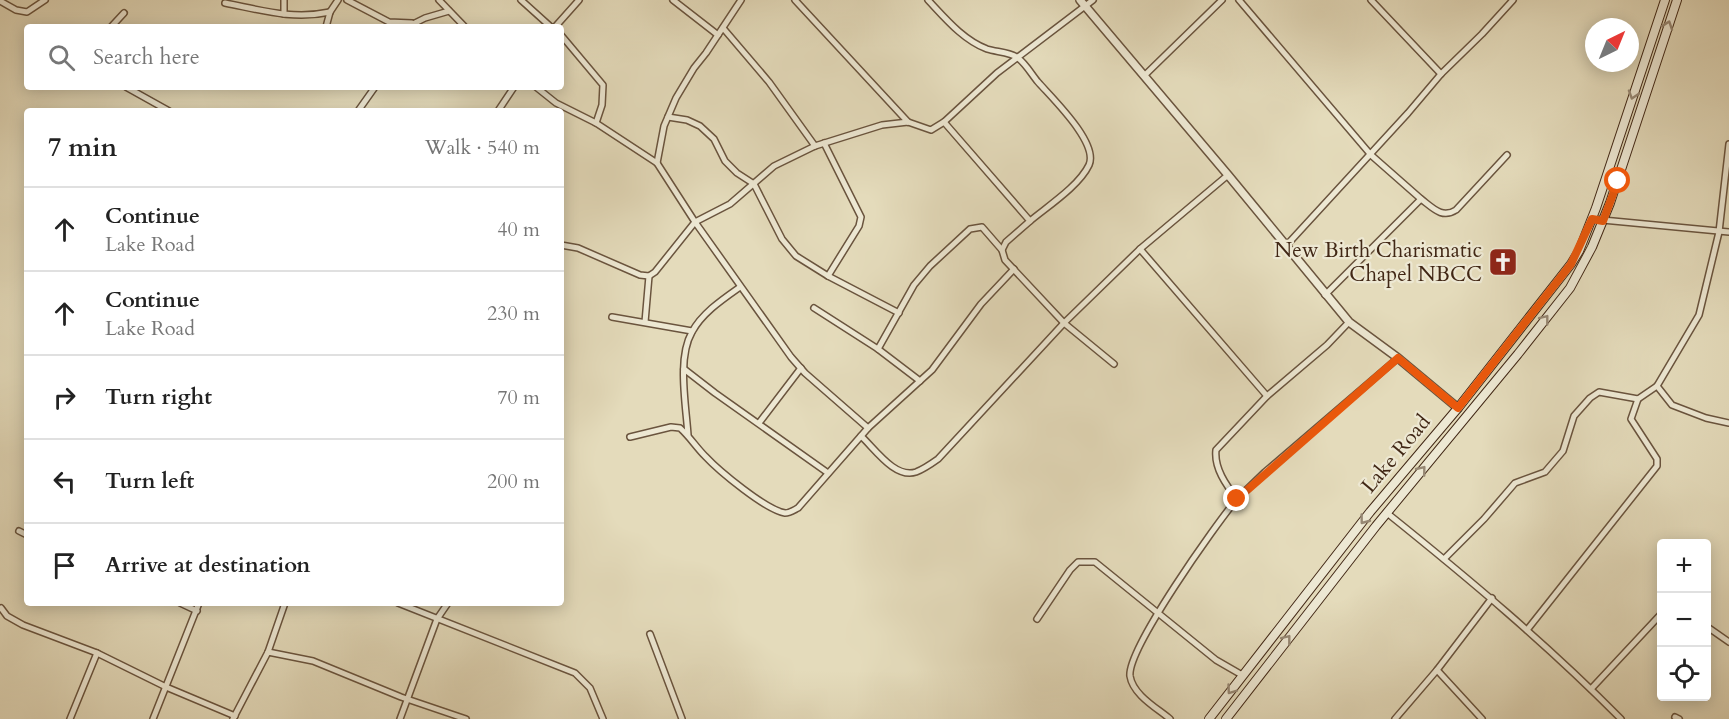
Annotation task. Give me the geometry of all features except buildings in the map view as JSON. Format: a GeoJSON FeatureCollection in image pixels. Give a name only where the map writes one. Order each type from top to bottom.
{"type":"FeatureCollection","features":[{"type":"Feature","properties":{"kind":"main road","name":"Lake Road"},"geometry":{"type":"LineString","coordinates":[[1209,719],[1370,512],[1458,408],[1571,264],[1592,219],[1665,0]]}},
{"type":"Feature","properties":{"kind":"main road","name":"Lake Road"},"geometry":{"type":"LineString","coordinates":[[1226,719],[1387,513],[1518,354],[1569,288],[1592,247],[1603,221],[1677,0]]}},
{"type":"Feature","properties":{"kind":"street"},"geometry":{"type":"LineString","coordinates":[[0,1],[16,10],[27,12],[45,0]]}},
{"type":"Feature","properties":{"kind":"street"},"geometry":{"type":"LineString","coordinates":[[284,0],[284,14]]}},
{"type":"Feature","properties":{"kind":"street"},"geometry":{"type":"LineString","coordinates":[[327,24],[330,12],[338,0]]}},
{"type":"Feature","properties":{"kind":"street"},"geometry":{"type":"LineString","coordinates":[[347,0],[389,22],[404,24]]}},
{"type":"Feature","properties":{"kind":"street"},"geometry":{"type":"LineString","coordinates":[[439,0],[462,24]]}},
{"type":"Feature","properties":{"kind":"street"},"geometry":{"type":"LineString","coordinates":[[521,0],[549,24]]}},
{"type":"Feature","properties":{"kind":"street"},"geometry":{"type":"LineString","coordinates":[[556,24],[579,0]]}},
{"type":"Feature","properties":{"kind":"street"},"geometry":{"type":"LineString","coordinates":[[674,0],[718,35]]}},
{"type":"Feature","properties":{"kind":"street"},"geometry":{"type":"LineString","coordinates":[[657,163],[659,145],[668,117],[686,80],[741,0]]}},
{"type":"Feature","properties":{"kind":"street"},"geometry":{"type":"LineString","coordinates":[[795,0],[908,122]]}},
{"type":"Feature","properties":{"kind":"street"},"geometry":{"type":"LineString","coordinates":[[928,0],[971,41],[1017,56],[1068,117],[1088,145],[1091,156],[1089,165],[1080,177],[1067,191],[1006,242],[1002,250]]}},
{"type":"Feature","properties":{"kind":"street"},"geometry":{"type":"LineString","coordinates":[[1080,0],[1349,322],[1398,358],[1458,408]]}},
{"type":"Feature","properties":{"kind":"street"},"geometry":{"type":"LineString","coordinates":[[564,246],[578,248],[640,276],[649,276],[655,272],[695,222],[730,204],[774,166],[815,146],[882,125],[908,122],[931,130],[944,122],[1017,56],[1093,0]]}},
{"type":"Feature","properties":{"kind":"street"},"geometry":{"type":"LineString","coordinates":[[1145,75],[1222,0]]}},
{"type":"Feature","properties":{"kind":"street"},"geometry":{"type":"LineString","coordinates":[[1239,0],[1371,154],[1421,199],[1443,214],[1456,210],[1507,155]]}},
{"type":"Feature","properties":{"kind":"street"},"geometry":{"type":"LineString","coordinates":[[1372,0],[1441,74]]}},
{"type":"Feature","properties":{"kind":"street"},"geometry":{"type":"LineString","coordinates":[[1286,247],[1441,74],[1513,0]]}},
{"type":"Feature","properties":{"kind":"street"},"geometry":{"type":"LineString","coordinates":[[225,3],[284,14],[310,16],[330,12]]}},
{"type":"Feature","properties":{"kind":"street"},"geometry":{"type":"LineString","coordinates":[[415,24],[448,11]]}},
{"type":"Feature","properties":{"kind":"street"},"geometry":{"type":"LineString","coordinates":[[114,24],[124,13]]}},
{"type":"Feature","properties":{"kind":"street"},"geometry":{"type":"LineString","coordinates":[[723,28],[769,82],[815,146]]}},
{"type":"Feature","properties":{"kind":"street"},"geometry":{"type":"LineString","coordinates":[[564,39],[603,85],[602,105],[596,123]]}},
{"type":"Feature","properties":{"kind":"street"},"geometry":{"type":"LineString","coordinates":[[132,90],[164,108]]}},
{"type":"Feature","properties":{"kind":"street"},"geometry":{"type":"LineString","coordinates":[[360,108],[373,90]]}},
{"type":"Feature","properties":{"kind":"street"},"geometry":{"type":"LineString","coordinates":[[500,108],[512,90]]}},
{"type":"Feature","properties":{"kind":"street"},"geometry":{"type":"LineString","coordinates":[[540,90],[556,104],[596,123],[657,163],[740,287],[801,368],[868,428]]}},
{"type":"Feature","properties":{"kind":"street"},"geometry":{"type":"LineString","coordinates":[[668,117],[687,120],[700,126],[714,139],[725,161],[736,173],[754,184],[782,239],[796,256],[828,276],[899,313]]}},
{"type":"Feature","properties":{"kind":"street"},"geometry":{"type":"LineString","coordinates":[[944,122],[1030,221]]}},
{"type":"Feature","properties":{"kind":"street"},"geometry":{"type":"LineString","coordinates":[[824,143],[861,217],[859,226],[828,276]]}},
{"type":"Feature","properties":{"kind":"street"},"geometry":{"type":"LineString","coordinates":[[1527,630],[1657,466],[1657,459],[1631,419],[1638,399],[1657,386],[1699,315],[1719,232],[1729,144]]}},
{"type":"Feature","properties":{"kind":"street"},"geometry":{"type":"LineString","coordinates":[[861,436],[891,465],[902,472],[914,473],[938,459],[1064,323],[1140,249],[1228,175]]}},
{"type":"Feature","properties":{"kind":"street"},"geometry":{"type":"LineString","coordinates":[[1325,295],[1421,199]]}},
{"type":"Feature","properties":{"kind":"street"},"geometry":{"type":"LineString","coordinates":[[1592,219],[1729,232]]}},
{"type":"Feature","properties":{"kind":"street"},"geometry":{"type":"LineString","coordinates":[[878,349],[914,285],[930,266],[970,229],[982,227],[1002,250],[1005,260],[1064,323],[1114,364]]}},
{"type":"Feature","properties":{"kind":"street"},"geometry":{"type":"LineString","coordinates":[[1140,249],[1267,396]]}},
{"type":"Feature","properties":{"kind":"street"},"geometry":{"type":"LineString","coordinates":[[630,437],[671,427],[680,428],[705,456],[734,482],[758,500],[784,513],[790,512],[798,508],[868,428],[920,381],[945,354],[981,304],[1014,269]]}},
{"type":"Feature","properties":{"kind":"street"},"geometry":{"type":"LineString","coordinates":[[645,322],[649,276]]}},
{"type":"Feature","properties":{"kind":"street"},"geometry":{"type":"LineString","coordinates":[[688,435],[684,369],[686,345],[692,331],[717,304],[740,287]]}},
{"type":"Feature","properties":{"kind":"street"},"geometry":{"type":"LineString","coordinates":[[814,308],[878,349],[920,381]]}},
{"type":"Feature","properties":{"kind":"street"},"geometry":{"type":"LineString","coordinates":[[612,317],[692,331]]}},
{"type":"Feature","properties":{"kind":"street"},"geometry":{"type":"LineString","coordinates":[[1237,499],[1218,467],[1215,459],[1216,450],[1267,396],[1327,345],[1349,322]]}},
{"type":"Feature","properties":{"kind":"street"},"geometry":{"type":"LineString","coordinates":[[1170,719],[1139,694],[1130,678],[1131,667],[1140,646],[1193,556],[1237,499],[1259,477],[1398,358]]}},
{"type":"Feature","properties":{"kind":"street"},"geometry":{"type":"LineString","coordinates":[[759,423],[801,368]]}},
{"type":"Feature","properties":{"kind":"street"},"geometry":{"type":"LineString","coordinates":[[684,369],[828,473]]}},
{"type":"Feature","properties":{"kind":"street"},"geometry":{"type":"LineString","coordinates":[[1657,386],[1672,405],[1706,418],[1729,423]]}},
{"type":"Feature","properties":{"kind":"street"},"geometry":{"type":"LineString","coordinates":[[1444,559],[1484,519],[1515,483],[1545,472],[1563,452],[1574,416],[1590,398],[1599,392],[1638,399]]}},
{"type":"Feature","properties":{"kind":"street"},"geometry":{"type":"LineString","coordinates":[[1387,513],[1491,598],[1592,689],[1621,719]]}},
{"type":"Feature","properties":{"kind":"street"},"geometry":{"type":"LineString","coordinates":[[19,531],[24,534]]}},
{"type":"Feature","properties":{"kind":"street"},"geometry":{"type":"LineString","coordinates":[[1037,619],[1070,570],[1078,562],[1095,562],[1216,660],[1242,675]]}},
{"type":"Feature","properties":{"kind":"street"},"geometry":{"type":"LineString","coordinates":[[1395,719],[1437,670],[1491,598]]}},
{"type":"Feature","properties":{"kind":"street"},"geometry":{"type":"LineString","coordinates":[[187,606],[197,610]]}},
{"type":"Feature","properties":{"kind":"street"},"geometry":{"type":"LineString","coordinates":[[153,719],[199,606]]}},
{"type":"Feature","properties":{"kind":"street"},"geometry":{"type":"LineString","coordinates":[[1,608],[7,615],[23,625],[97,653],[234,717],[268,651],[284,606]]}},
{"type":"Feature","properties":{"kind":"street"},"geometry":{"type":"LineString","coordinates":[[405,606],[575,673],[590,688],[603,719]]}},
{"type":"Feature","properties":{"kind":"street"},"geometry":{"type":"LineString","coordinates":[[400,719],[437,619],[446,606]]}},
{"type":"Feature","properties":{"kind":"street"},"geometry":{"type":"LineString","coordinates":[[1592,689],[1657,618]]}},
{"type":"Feature","properties":{"kind":"street"},"geometry":{"type":"LineString","coordinates":[[1711,629],[1729,642]]}},
{"type":"Feature","properties":{"kind":"street"},"geometry":{"type":"LineString","coordinates":[[650,634],[682,719]]}},
{"type":"Feature","properties":{"kind":"street"},"geometry":{"type":"LineString","coordinates":[[268,651],[313,662],[466,719]]}},
{"type":"Feature","properties":{"kind":"street"},"geometry":{"type":"LineString","coordinates":[[70,719],[97,653]]}},
{"type":"Feature","properties":{"kind":"street"},"geometry":{"type":"LineString","coordinates":[[1437,670],[1482,719]]}},
{"type":"Feature","properties":{"kind":"place","name":"New Birth Charismatic Chapel NBCC"},"geometry":{"type":"Point","coordinates":[1503,262]}},
{"type":"Feature","properties":{"kind":"route"},"geometry":{"type":"LineString","coordinates":[[1237,499],[1246,488],[1398,358],[1458,408],[1571,264],[1592,219],[1603,221],[1618,181]]}}]}
